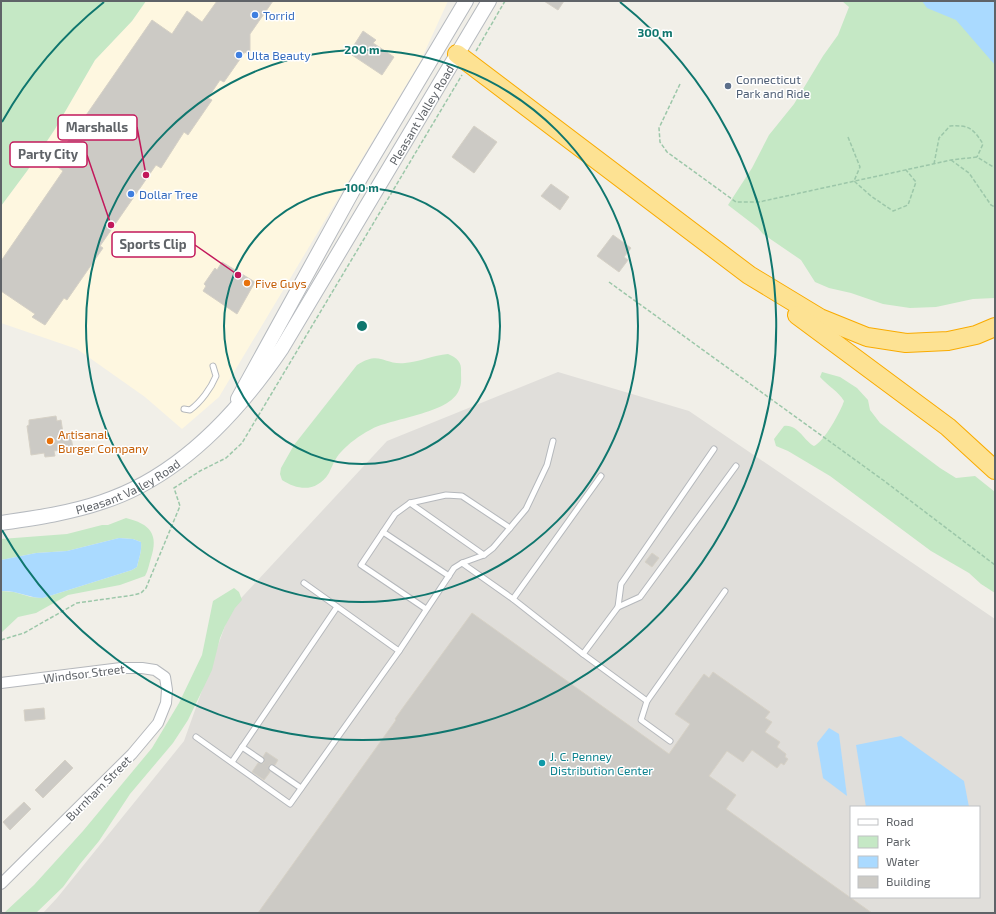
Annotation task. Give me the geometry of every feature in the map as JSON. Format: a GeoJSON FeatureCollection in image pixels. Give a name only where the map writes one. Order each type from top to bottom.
{"type":"FeatureCollection","features":[{"type":"Feature","properties":{"kind":"highway"},"geometry":{"type":"LineString","coordinates":[[457,54],[762,284],[802,320],[948,427],[995,470]]}},
{"type":"Feature","properties":{"kind":"highway"},"geometry":{"type":"LineString","coordinates":[[762,284],[834,325],[856,334],[880,340],[906,343],[934,343],[963,338],[995,327]]}},
{"type":"Feature","properties":{"kind":"main road","name":"Pleasant Valley Road"},"geometry":{"type":"LineString","coordinates":[[234,408],[248,379],[337,220],[466,1]]}},
{"type":"Feature","properties":{"kind":"main road","name":"Pleasant Valley Road"},"geometry":{"type":"LineString","coordinates":[[1,523],[85,507],[128,492],[165,471],[213,433],[234,408],[257,385],[282,348],[489,1]]}},
{"type":"Feature","properties":{"kind":"main road"},"geometry":{"type":"LineString","coordinates":[[441,43],[457,54]]}},
{"type":"Feature","properties":{"kind":"main road"},"geometry":{"type":"LineString","coordinates":[[344,208],[356,223]]}},
{"type":"Feature","properties":{"kind":"main road"},"geometry":{"type":"LineString","coordinates":[[337,220],[356,223]]}},
{"type":"Feature","properties":{"kind":"street","name":"Windsor Street"},"geometry":{"type":"LineString","coordinates":[[1,683],[121,668],[142,668],[155,670],[165,677]]}},
{"type":"Feature","properties":{"kind":"street","name":"Burnham Street"},"geometry":{"type":"LineString","coordinates":[[1,884],[132,754],[158,723],[166,703],[167,690],[165,677]]}},
{"type":"Feature","properties":{"kind":"lane"},"geometry":{"type":"LineString","coordinates":[[184,409],[190,410],[196,406],[214,382],[216,376],[213,366]]}},
{"type":"Feature","properties":{"kind":"lane"},"geometry":{"type":"LineString","coordinates":[[196,737],[290,804],[399,651],[454,568],[462,563],[484,555],[493,548],[526,509],[547,465],[553,441]]}},
{"type":"Feature","properties":{"kind":"lane"},"geometry":{"type":"LineString","coordinates":[[618,607],[621,584],[714,449]]}},
{"type":"Feature","properties":{"kind":"lane"},"geometry":{"type":"LineString","coordinates":[[583,654],[618,607],[640,597],[736,466]]}},
{"type":"Feature","properties":{"kind":"lane"},"geometry":{"type":"LineString","coordinates":[[513,599],[601,476]]}},
{"type":"Feature","properties":{"kind":"lane"},"geometry":{"type":"LineString","coordinates":[[426,609],[360,565],[395,514],[410,503],[446,495],[462,496],[510,528]]}},
{"type":"Feature","properties":{"kind":"lane"},"geometry":{"type":"LineString","coordinates":[[410,503],[484,555]]}},
{"type":"Feature","properties":{"kind":"lane"},"geometry":{"type":"LineString","coordinates":[[383,532],[449,576]]}},
{"type":"Feature","properties":{"kind":"lane"},"geometry":{"type":"LineString","coordinates":[[462,563],[513,599],[583,654],[647,701]]}},
{"type":"Feature","properties":{"kind":"lane"},"geometry":{"type":"LineString","coordinates":[[304,583],[399,651]]}},
{"type":"Feature","properties":{"kind":"lane"},"geometry":{"type":"LineString","coordinates":[[670,741],[642,720],[647,701],[725,591]]}},
{"type":"Feature","properties":{"kind":"lane"},"geometry":{"type":"LineString","coordinates":[[232,762],[337,607]]}},
{"type":"Feature","properties":{"kind":"lane"},"geometry":{"type":"LineString","coordinates":[[242,747],[261,760]]}},
{"type":"Feature","properties":{"kind":"lane"},"geometry":{"type":"LineString","coordinates":[[272,768],[301,788]]}},
{"type":"Feature","properties":{"kind":"path"},"geometry":{"type":"LineString","coordinates":[[482,41],[505,1]]}},
{"type":"Feature","properties":{"kind":"path"},"geometry":{"type":"LineString","coordinates":[[680,84],[659,128],[660,142],[667,152],[736,202],[759,202],[951,160],[977,157],[995,168]]}},
{"type":"Feature","properties":{"kind":"path"},"geometry":{"type":"LineString","coordinates":[[1,640],[24,633],[76,603],[134,595],[141,593],[146,588],[180,504],[174,488],[200,471],[226,458],[242,443],[454,87]]}},
{"type":"Feature","properties":{"kind":"path"},"geometry":{"type":"LineString","coordinates":[[934,164],[939,138],[950,126],[964,125],[976,134],[983,144],[977,157]]}},
{"type":"Feature","properties":{"kind":"path"},"geometry":{"type":"LineString","coordinates":[[848,137],[860,167],[854,181]]}},
{"type":"Feature","properties":{"kind":"path"},"geometry":{"type":"LineString","coordinates":[[951,160],[968,173],[990,205],[995,207]]}},
{"type":"Feature","properties":{"kind":"path"},"geometry":{"type":"LineString","coordinates":[[854,181],[871,196],[893,211],[908,205],[916,182],[906,170]]}},
{"type":"Feature","properties":{"kind":"path"},"geometry":{"type":"LineString","coordinates":[[609,282],[883,480],[995,565]]}},
{"type":"Feature","properties":{"kind":"shaded area"},"geometry":{"type":"Polygon","coordinates":[[[146,1],[448,1],[420,62],[219,397],[182,429],[145,397],[77,349],[1,323],[1,206],[55,129],[95,60],[132,21],[146,1]]]}},
{"type":"Feature","properties":{"kind":"shaded area"},"geometry":{"type":"Polygon","coordinates":[[[558,372],[689,411],[995,619],[995,913],[43,913],[57,898],[184,741],[231,609],[387,441],[558,372]]]}},
{"type":"Feature","properties":{"kind":"green space"},"geometry":{"type":"Polygon","coordinates":[[[1,1],[146,1],[132,21],[95,60],[55,129],[1,206],[1,1]]]}},
{"type":"Feature","properties":{"kind":"green space"},"geometry":{"type":"Polygon","coordinates":[[[842,1],[995,1],[995,298],[973,299],[936,307],[910,308],[883,304],[851,293],[829,288],[815,282],[801,260],[763,234],[758,228],[728,205],[752,168],[769,135],[794,104],[823,56],[838,35],[849,7],[842,1]]]}},
{"type":"Feature","properties":{"kind":"green space"},"geometry":{"type":"Polygon","coordinates":[[[448,354],[454,357],[461,366],[461,386],[453,398],[444,405],[379,426],[362,434],[337,457],[329,473],[319,484],[307,488],[301,488],[288,484],[282,480],[280,474],[281,468],[294,445],[357,365],[377,358],[391,362],[405,363],[448,354]]]}},
{"type":"Feature","properties":{"kind":"green space"},"geometry":{"type":"Polygon","coordinates":[[[822,372],[840,377],[857,388],[868,400],[870,410],[880,423],[940,468],[956,478],[975,476],[995,492],[995,593],[981,584],[969,573],[931,551],[830,476],[788,451],[776,446],[774,439],[784,426],[789,426],[797,430],[810,444],[814,446],[822,439],[832,426],[844,401],[820,377],[822,372]]]}},
{"type":"Feature","properties":{"kind":"green space"},"geometry":{"type":"Polygon","coordinates":[[[126,518],[141,523],[147,527],[153,536],[153,550],[145,576],[120,585],[68,595],[36,613],[18,617],[1,633],[1,591],[43,598],[132,570],[137,567],[141,542],[133,539],[119,538],[67,551],[36,553],[1,560],[1,539],[67,534],[102,525],[108,525],[126,518]]]}},
{"type":"Feature","properties":{"kind":"green space"},"geometry":{"type":"Polygon","coordinates":[[[234,588],[239,592],[242,600],[235,608],[225,626],[220,638],[212,670],[188,720],[173,743],[130,794],[99,841],[63,887],[36,913],[4,913],[34,885],[83,831],[152,748],[179,703],[202,655],[213,601],[234,588]]]}},
{"type":"Feature","properties":{"kind":"water"},"geometry":{"type":"Polygon","coordinates":[[[922,1],[995,1],[995,65],[956,20],[927,8],[922,1]]]}},
{"type":"Feature","properties":{"kind":"water"},"geometry":{"type":"Polygon","coordinates":[[[119,538],[133,539],[141,542],[141,551],[137,567],[132,570],[43,598],[1,591],[1,560],[36,553],[67,551],[119,538]]]}},
{"type":"Feature","properties":{"kind":"water"},"geometry":{"type":"Polygon","coordinates":[[[829,728],[839,734],[847,796],[823,778],[817,743],[829,728]]]}},
{"type":"Feature","properties":{"kind":"water"},"geometry":{"type":"Polygon","coordinates":[[[901,736],[964,781],[969,806],[866,806],[856,745],[901,736]]]}},
{"type":"Feature","properties":{"kind":"building"},"geometry":{"type":"Polygon","coordinates":[[[217,1],[273,1],[250,34],[250,56],[245,52],[224,82],[220,80],[208,98],[212,100],[188,135],[184,132],[161,168],[156,165],[100,246],[103,248],[67,300],[64,298],[45,325],[32,317],[35,314],[1,291],[1,261],[63,171],[53,163],[152,20],[172,34],[187,11],[202,22],[217,1]]]}},
{"type":"Feature","properties":{"kind":"building"},"geometry":{"type":"Polygon","coordinates":[[[544,1],[564,1],[558,10],[544,1]]]}},
{"type":"Feature","properties":{"kind":"building"},"geometry":{"type":"Polygon","coordinates":[[[363,31],[376,40],[373,43],[394,57],[382,75],[349,53],[363,31]]]}},
{"type":"Feature","properties":{"kind":"building"},"geometry":{"type":"Polygon","coordinates":[[[474,126],[497,142],[474,173],[452,157],[474,126]]]}},
{"type":"Feature","properties":{"kind":"building"},"geometry":{"type":"Polygon","coordinates":[[[551,184],[569,197],[560,210],[541,196],[551,184]]]}},
{"type":"Feature","properties":{"kind":"building"},"geometry":{"type":"Polygon","coordinates":[[[613,235],[631,248],[624,257],[628,260],[619,272],[597,256],[613,235]]]}},
{"type":"Feature","properties":{"kind":"building"},"geometry":{"type":"Polygon","coordinates":[[[222,262],[255,282],[237,314],[203,291],[206,286],[204,284],[215,268],[217,270],[222,262]]]}},
{"type":"Feature","properties":{"kind":"building","name":"Artisanal Burger Company"},"geometry":{"type":"Polygon","coordinates":[[[56,416],[57,421],[61,420],[63,433],[70,432],[73,448],[54,451],[55,456],[45,457],[44,453],[31,455],[27,426],[29,425],[29,420],[56,416]]]}},
{"type":"Feature","properties":{"kind":"building"},"geometry":{"type":"Polygon","coordinates":[[[652,553],[659,558],[652,567],[645,562],[652,553]]]}},
{"type":"Feature","properties":{"kind":"building","name":"J. C. Penney Distribution Center"},"geometry":{"type":"Polygon","coordinates":[[[472,613],[669,754],[690,724],[675,714],[704,674],[709,678],[713,672],[770,712],[765,718],[772,722],[765,732],[780,742],[777,747],[786,754],[785,757],[788,759],[784,765],[781,763],[777,768],[752,750],[743,762],[727,751],[709,776],[736,795],[726,809],[872,913],[258,913],[396,720],[395,719],[472,613]]]}},
{"type":"Feature","properties":{"kind":"building"},"geometry":{"type":"Polygon","coordinates":[[[44,708],[45,719],[25,721],[24,710],[44,708]]]}},
{"type":"Feature","properties":{"kind":"building"},"geometry":{"type":"Polygon","coordinates":[[[266,752],[278,760],[275,765],[269,765],[270,772],[264,780],[252,772],[258,763],[264,763],[263,757],[266,752]]]}},
{"type":"Feature","properties":{"kind":"building"},"geometry":{"type":"Polygon","coordinates":[[[65,760],[73,768],[43,798],[35,790],[65,760]]]}},
{"type":"Feature","properties":{"kind":"building"},"geometry":{"type":"Polygon","coordinates":[[[24,802],[31,809],[10,830],[3,822],[24,802]]]}},
{"type":"Feature","properties":{"kind":"place","name":"Torrid"},"geometry":{"type":"Point","coordinates":[255,15]}},
{"type":"Feature","properties":{"kind":"place","name":"Ulta Beauty"},"geometry":{"type":"Point","coordinates":[239,55]}},
{"type":"Feature","properties":{"kind":"place","name":"Connecticut Park and Ride"},"geometry":{"type":"Point","coordinates":[728,86]}},
{"type":"Feature","properties":{"kind":"place","name":"Marshalls"},"geometry":{"type":"Point","coordinates":[146,175]}},
{"type":"Feature","properties":{"kind":"place","name":"Dollar Tree"},"geometry":{"type":"Point","coordinates":[131,194]}},
{"type":"Feature","properties":{"kind":"place","name":"Party City"},"geometry":{"type":"Point","coordinates":[111,225]}},
{"type":"Feature","properties":{"kind":"place","name":"Sports Clip"},"geometry":{"type":"Point","coordinates":[238,275]}},
{"type":"Feature","properties":{"kind":"place","name":"Five Guys"},"geometry":{"type":"Point","coordinates":[247,283]}},
{"type":"Feature","properties":{"kind":"place","name":"Artisanal Burger Company"},"geometry":{"type":"Point","coordinates":[50,441]}},
{"type":"Feature","properties":{"kind":"place","name":"J. C. Penney Distribution Center"},"geometry":{"type":"Point","coordinates":[542,763]}}]}
